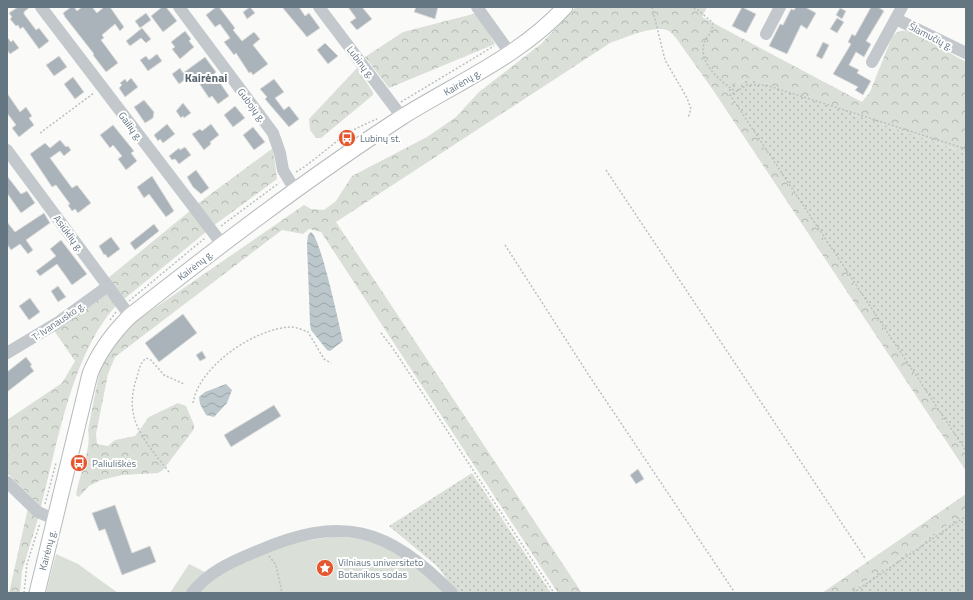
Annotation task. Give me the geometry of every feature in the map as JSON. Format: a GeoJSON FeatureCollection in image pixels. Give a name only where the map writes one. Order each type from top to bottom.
{"type":"FeatureCollection","features":[{"type":"Feature","properties":{"kind":"main road","name":"Kairėnų g."},"geometry":{"type":"LineString","coordinates":[[36,593],[48,517],[90,374],[104,346],[126,311],[217,238],[295,190],[399,112],[506,47],[539,33],[565,7]]}},
{"type":"Feature","properties":{"kind":"street","name":"Gailių g."},"geometry":{"type":"LineString","coordinates":[[42,7],[101,87],[217,238]]}},
{"type":"Feature","properties":{"kind":"street","name":"Gubojų g."},"geometry":{"type":"LineString","coordinates":[[179,7],[273,133],[277,141],[286,178],[295,190]]}},
{"type":"Feature","properties":{"kind":"street","name":"Lubinų g."},"geometry":{"type":"LineString","coordinates":[[319,7],[399,112]]}},
{"type":"Feature","properties":{"kind":"street"},"geometry":{"type":"LineString","coordinates":[[477,7],[506,47]]}},
{"type":"Feature","properties":{"kind":"street"},"geometry":{"type":"LineString","coordinates":[[766,34],[780,7]]}},
{"type":"Feature","properties":{"kind":"street"},"geometry":{"type":"LineString","coordinates":[[872,62],[902,7]]}},
{"type":"Feature","properties":{"kind":"street","name":"Šlamučių g."},"geometry":{"type":"LineString","coordinates":[[896,19],[966,53]]}},
{"type":"Feature","properties":{"kind":"street","name":"Asiūklių g."},"geometry":{"type":"LineString","coordinates":[[7,150],[126,311]]}},
{"type":"Feature","properties":{"kind":"street","name":"T. Ivanausko g."},"geometry":{"type":"LineString","coordinates":[[7,353],[57,323],[108,286]]}},
{"type":"Feature","properties":{"kind":"street"},"geometry":{"type":"LineString","coordinates":[[7,482],[48,517]]}},
{"type":"Feature","properties":{"kind":"street"},"geometry":{"type":"LineString","coordinates":[[192,593],[210,574],[230,562],[280,541],[326,531],[368,534],[384,540],[416,560],[452,593]]}},
{"type":"Feature","properties":{"kind":"path"},"geometry":{"type":"LineString","coordinates":[[652,7],[665,60],[687,98],[691,109],[688,118]]}},
{"type":"Feature","properties":{"kind":"path"},"geometry":{"type":"LineString","coordinates":[[674,7],[689,7],[698,10],[713,23],[712,33],[704,43],[704,58],[722,82],[735,91]]}},
{"type":"Feature","properties":{"kind":"path"},"geometry":{"type":"LineString","coordinates":[[399,112],[506,47]]}},
{"type":"Feature","properties":{"kind":"path"},"geometry":{"type":"LineString","coordinates":[[966,149],[766,85],[747,85],[730,95],[966,451]]}},
{"type":"Feature","properties":{"kind":"path"},"geometry":{"type":"LineString","coordinates":[[40,133],[101,87]]}},
{"type":"Feature","properties":{"kind":"path"},"geometry":{"type":"LineString","coordinates":[[107,324],[115,312],[126,311],[217,238],[286,178],[310,164],[342,137],[359,127],[380,118]]}},
{"type":"Feature","properties":{"kind":"path"},"geometry":{"type":"LineString","coordinates":[[606,170],[865,558]]}},
{"type":"Feature","properties":{"kind":"path"},"geometry":{"type":"LineString","coordinates":[[505,245],[590,377],[735,593]]}},
{"type":"Feature","properties":{"kind":"path"},"geometry":{"type":"LineString","coordinates":[[193,403],[198,387],[211,369],[226,355],[257,337],[274,330],[292,327],[308,332],[324,359],[331,363]]}},
{"type":"Feature","properties":{"kind":"path"},"geometry":{"type":"LineString","coordinates":[[381,333],[392,347],[554,593]]}},
{"type":"Feature","properties":{"kind":"path"},"geometry":{"type":"LineString","coordinates":[[169,472],[135,424],[131,409],[135,383],[142,362],[146,358],[151,360],[164,375],[184,384]]}},
{"type":"Feature","properties":{"kind":"path"},"geometry":{"type":"LineString","coordinates":[[24,593],[26,564],[48,517],[57,458]]}},
{"type":"Feature","properties":{"kind":"path"},"geometry":{"type":"LineString","coordinates":[[853,593],[966,516]]}},
{"type":"Feature","properties":{"kind":"path"},"geometry":{"type":"LineString","coordinates":[[264,548],[267,555],[276,565],[282,593]]}},
{"type":"Feature","properties":{"kind":"green space"},"geometry":{"type":"Polygon","coordinates":[[[576,7],[707,7],[702,17],[862,102],[870,92],[892,37],[899,31],[905,31],[919,36],[966,62],[966,153],[749,78],[725,89],[966,453],[966,471],[713,90],[676,38],[669,31],[656,29],[640,32],[610,43],[336,222],[582,593],[558,593],[321,232],[309,229],[303,234],[282,230],[115,357],[108,374],[96,434],[97,444],[108,446],[115,440],[135,436],[149,417],[178,403],[186,406],[194,425],[194,429],[163,470],[158,473],[122,475],[101,480],[89,486],[79,497],[76,495],[87,454],[89,437],[88,430],[100,369],[116,343],[136,321],[304,205],[311,209],[324,210],[336,201],[352,176],[427,137],[456,117],[479,92],[541,44],[576,7]]]}},
{"type":"Feature","properties":{"kind":"green space"},"geometry":{"type":"Polygon","coordinates":[[[477,13],[495,44],[389,88],[365,57],[403,32],[477,13]]]}},
{"type":"Feature","properties":{"kind":"green space"},"geometry":{"type":"Polygon","coordinates":[[[357,68],[373,92],[373,95],[321,138],[316,138],[310,130],[309,119],[357,68]]]}},
{"type":"Feature","properties":{"kind":"green space"},"geometry":{"type":"Polygon","coordinates":[[[749,78],[966,153],[966,453],[725,89],[749,78]]]}},
{"type":"Feature","properties":{"kind":"green space"},"geometry":{"type":"Polygon","coordinates":[[[273,148],[277,179],[213,226],[196,205],[273,148]]]}},
{"type":"Feature","properties":{"kind":"green space"},"geometry":{"type":"Polygon","coordinates":[[[190,211],[206,232],[123,300],[108,278],[190,211]]]}},
{"type":"Feature","properties":{"kind":"green space"},"geometry":{"type":"Polygon","coordinates":[[[106,294],[116,306],[101,326],[88,349],[77,374],[60,429],[41,507],[7,473],[7,420],[62,383],[75,361],[53,329],[106,294]]]}},
{"type":"Feature","properties":{"kind":"green space"},"geometry":{"type":"Polygon","coordinates":[[[472,473],[551,593],[457,593],[437,566],[389,526],[472,473]]]}},
{"type":"Feature","properties":{"kind":"green space"},"geometry":{"type":"Polygon","coordinates":[[[966,494],[966,512],[848,593],[822,593],[966,494]]]}},
{"type":"Feature","properties":{"kind":"green space"},"geometry":{"type":"Polygon","coordinates":[[[28,508],[38,519],[22,571],[20,593],[9,593],[28,508]]]}},
{"type":"Feature","properties":{"kind":"green space"},"geometry":{"type":"Polygon","coordinates":[[[966,512],[966,593],[848,593],[966,512]]]}},
{"type":"Feature","properties":{"kind":"green space","name":"Vilniaus universiteto Botanikos sodas"},"geometry":{"type":"Polygon","coordinates":[[[332,537],[362,540],[390,548],[416,565],[447,593],[170,593],[189,564],[213,576],[244,560],[296,542],[332,537]]]}},
{"type":"Feature","properties":{"kind":"green space"},"geometry":{"type":"Polygon","coordinates":[[[56,554],[78,564],[118,593],[46,593],[56,554]]]}},
{"type":"Feature","properties":{"kind":"water"},"geometry":{"type":"Polygon","coordinates":[[[311,232],[320,249],[343,341],[330,351],[327,350],[311,330],[310,324],[307,244],[308,235],[311,232]]]}},
{"type":"Feature","properties":{"kind":"water"},"geometry":{"type":"Polygon","coordinates":[[[226,384],[232,390],[227,403],[214,417],[206,415],[200,404],[199,397],[205,392],[226,384]]]}},
{"type":"Feature","properties":{"kind":"building"},"geometry":{"type":"Polygon","coordinates":[[[18,7],[30,7],[24,12],[24,14],[36,30],[39,28],[49,41],[39,49],[23,27],[20,29],[18,25],[16,26],[10,19],[12,17],[9,13],[18,7]]]}},
{"type":"Feature","properties":{"kind":"building"},"geometry":{"type":"Polygon","coordinates":[[[71,7],[74,7],[77,11],[82,7],[92,7],[97,13],[104,7],[110,7],[124,27],[120,31],[115,24],[102,35],[104,38],[101,40],[118,63],[106,72],[65,17],[63,13],[71,7]]]}},
{"type":"Feature","properties":{"kind":"building"},"geometry":{"type":"Polygon","coordinates":[[[162,7],[166,7],[177,21],[163,32],[151,16],[162,7]]]}},
{"type":"Feature","properties":{"kind":"building"},"geometry":{"type":"Polygon","coordinates":[[[216,7],[219,7],[235,28],[233,30],[242,41],[254,32],[260,39],[253,45],[268,64],[253,75],[251,72],[249,73],[236,53],[234,55],[224,42],[230,38],[220,24],[215,27],[206,15],[216,7]]]}},
{"type":"Feature","properties":{"kind":"building"},"geometry":{"type":"Polygon","coordinates":[[[250,7],[255,13],[247,19],[243,12],[250,7]]]}},
{"type":"Feature","properties":{"kind":"building"},"geometry":{"type":"Polygon","coordinates":[[[282,7],[299,7],[305,16],[309,13],[320,28],[307,37],[282,7]]]}},
{"type":"Feature","properties":{"kind":"building"},"geometry":{"type":"Polygon","coordinates":[[[348,7],[362,7],[372,19],[357,30],[350,22],[356,18],[348,7]]]}},
{"type":"Feature","properties":{"kind":"building"},"geometry":{"type":"Polygon","coordinates":[[[416,7],[438,7],[435,19],[414,12],[416,7]]]}},
{"type":"Feature","properties":{"kind":"building"},"geometry":{"type":"Polygon","coordinates":[[[742,7],[756,14],[746,33],[732,26],[742,7]]]}},
{"type":"Feature","properties":{"kind":"building"},"geometry":{"type":"Polygon","coordinates":[[[796,7],[805,7],[816,13],[807,29],[801,25],[787,54],[769,46],[780,24],[783,25],[791,9],[794,10],[796,7]]]}},
{"type":"Feature","properties":{"kind":"building"},"geometry":{"type":"Polygon","coordinates":[[[871,7],[878,7],[884,11],[866,41],[871,44],[864,57],[856,52],[849,65],[859,70],[857,73],[871,81],[863,95],[855,90],[858,87],[833,74],[851,44],[848,42],[852,34],[855,36],[871,7]]]}},
{"type":"Feature","properties":{"kind":"building"},"geometry":{"type":"Polygon","coordinates":[[[840,8],[846,11],[842,19],[836,15],[840,8]]]}},
{"type":"Feature","properties":{"kind":"building"},"geometry":{"type":"Polygon","coordinates":[[[146,13],[151,20],[140,28],[135,21],[146,13]]]}},
{"type":"Feature","properties":{"kind":"building"},"geometry":{"type":"Polygon","coordinates":[[[837,18],[844,22],[837,33],[830,29],[837,18]]]}},
{"type":"Feature","properties":{"kind":"building"},"geometry":{"type":"Polygon","coordinates":[[[142,28],[151,39],[146,43],[141,38],[130,46],[126,41],[142,28]]]}},
{"type":"Feature","properties":{"kind":"building"},"geometry":{"type":"Polygon","coordinates":[[[185,31],[191,39],[189,41],[194,47],[180,59],[172,49],[175,47],[171,42],[185,31]]]}},
{"type":"Feature","properties":{"kind":"building"},"geometry":{"type":"Polygon","coordinates":[[[7,37],[11,42],[13,40],[19,48],[10,54],[7,50],[7,37]]]}},
{"type":"Feature","properties":{"kind":"building"},"geometry":{"type":"Polygon","coordinates":[[[823,42],[829,45],[822,59],[816,56],[823,42]]]}},
{"type":"Feature","properties":{"kind":"building"},"geometry":{"type":"Polygon","coordinates":[[[325,43],[338,56],[328,64],[317,50],[325,43]]]}},
{"type":"Feature","properties":{"kind":"building"},"geometry":{"type":"Polygon","coordinates":[[[157,54],[162,61],[148,71],[140,60],[146,56],[149,60],[157,54]]]}},
{"type":"Feature","properties":{"kind":"building"},"geometry":{"type":"Polygon","coordinates":[[[59,56],[67,67],[54,76],[46,65],[59,56]]]}},
{"type":"Feature","properties":{"kind":"building"},"geometry":{"type":"Polygon","coordinates":[[[205,57],[216,72],[214,74],[229,96],[218,104],[212,96],[209,98],[193,74],[179,84],[172,74],[180,68],[183,73],[205,57]]]}},
{"type":"Feature","properties":{"kind":"building"},"geometry":{"type":"Polygon","coordinates":[[[73,77],[84,92],[75,99],[64,84],[73,77]]]}},
{"type":"Feature","properties":{"kind":"building"},"geometry":{"type":"Polygon","coordinates":[[[131,78],[138,87],[125,97],[119,88],[122,85],[120,83],[125,79],[127,82],[131,78]]]}},
{"type":"Feature","properties":{"kind":"building"},"geometry":{"type":"Polygon","coordinates":[[[274,79],[284,92],[275,98],[284,110],[289,106],[299,119],[289,127],[265,99],[267,97],[260,89],[274,79]]]}},
{"type":"Feature","properties":{"kind":"building"},"geometry":{"type":"Polygon","coordinates":[[[7,93],[20,112],[26,107],[32,116],[29,118],[34,125],[19,137],[12,128],[16,125],[7,113],[7,93]]]}},
{"type":"Feature","properties":{"kind":"building"},"geometry":{"type":"Polygon","coordinates":[[[144,100],[154,112],[153,118],[145,123],[134,107],[144,100]]]}},
{"type":"Feature","properties":{"kind":"building"},"geometry":{"type":"Polygon","coordinates":[[[183,103],[191,113],[184,118],[183,116],[181,118],[176,111],[183,103]]]}},
{"type":"Feature","properties":{"kind":"building"},"geometry":{"type":"Polygon","coordinates":[[[235,106],[245,118],[233,127],[224,115],[235,106]]]}},
{"type":"Feature","properties":{"kind":"building"},"geometry":{"type":"Polygon","coordinates":[[[167,124],[175,134],[163,143],[160,139],[158,141],[154,135],[167,124]]]}},
{"type":"Feature","properties":{"kind":"building"},"geometry":{"type":"Polygon","coordinates":[[[211,124],[219,135],[210,142],[211,144],[204,150],[192,134],[200,129],[202,131],[211,124]]]}},
{"type":"Feature","properties":{"kind":"building"},"geometry":{"type":"Polygon","coordinates":[[[113,125],[134,151],[131,153],[137,161],[126,170],[118,159],[122,156],[113,145],[110,148],[100,135],[113,125]]]}},
{"type":"Feature","properties":{"kind":"building"},"geometry":{"type":"Polygon","coordinates":[[[253,127],[265,142],[254,150],[243,135],[253,127]]]}},
{"type":"Feature","properties":{"kind":"building"},"geometry":{"type":"Polygon","coordinates":[[[60,140],[71,150],[64,156],[60,151],[50,158],[72,188],[77,185],[91,203],[78,213],[75,209],[72,211],[68,205],[70,204],[56,185],[52,187],[30,154],[45,143],[50,148],[60,140]]]}},
{"type":"Feature","properties":{"kind":"building"},"geometry":{"type":"Polygon","coordinates":[[[185,147],[191,155],[179,164],[175,159],[172,160],[169,156],[179,148],[180,150],[185,147]]]}},
{"type":"Feature","properties":{"kind":"building"},"geometry":{"type":"Polygon","coordinates":[[[196,170],[209,188],[201,194],[193,187],[187,177],[196,170]]]}},
{"type":"Feature","properties":{"kind":"building"},"geometry":{"type":"Polygon","coordinates":[[[7,176],[21,194],[27,191],[35,203],[21,213],[7,193],[7,176]]]}},
{"type":"Feature","properties":{"kind":"building"},"geometry":{"type":"Polygon","coordinates":[[[152,176],[174,211],[166,217],[149,194],[144,198],[137,187],[152,176]]]}},
{"type":"Feature","properties":{"kind":"building"},"geometry":{"type":"Polygon","coordinates":[[[44,213],[50,223],[26,240],[33,250],[28,254],[20,244],[11,250],[7,244],[7,222],[15,232],[44,213]]]}},
{"type":"Feature","properties":{"kind":"building"},"geometry":{"type":"Polygon","coordinates":[[[154,224],[159,231],[135,250],[130,243],[154,224]]]}},
{"type":"Feature","properties":{"kind":"building"},"geometry":{"type":"Polygon","coordinates":[[[111,237],[120,249],[108,258],[105,254],[104,255],[99,246],[111,237]]]}},
{"type":"Feature","properties":{"kind":"building"},"geometry":{"type":"Polygon","coordinates":[[[61,240],[87,274],[72,285],[57,264],[40,276],[36,271],[56,256],[50,249],[61,240]]]}},
{"type":"Feature","properties":{"kind":"building"},"geometry":{"type":"Polygon","coordinates":[[[58,286],[66,297],[58,302],[51,291],[58,286]]]}},
{"type":"Feature","properties":{"kind":"building"},"geometry":{"type":"Polygon","coordinates":[[[30,298],[40,312],[29,320],[19,306],[30,298]]]}},
{"type":"Feature","properties":{"kind":"building"},"geometry":{"type":"Polygon","coordinates":[[[183,314],[197,333],[159,362],[145,343],[183,314]]]}},
{"type":"Feature","properties":{"kind":"building"},"geometry":{"type":"Polygon","coordinates":[[[202,351],[206,358],[200,361],[196,355],[202,351]]]}},
{"type":"Feature","properties":{"kind":"building"},"geometry":{"type":"Polygon","coordinates":[[[26,357],[32,365],[30,366],[34,371],[7,392],[7,372],[26,357]]]}},
{"type":"Feature","properties":{"kind":"building"},"geometry":{"type":"Polygon","coordinates":[[[274,405],[281,416],[231,447],[224,435],[274,405]]]}},
{"type":"Feature","properties":{"kind":"building"},"geometry":{"type":"Polygon","coordinates":[[[638,469],[644,479],[636,484],[630,475],[638,469]]]}},
{"type":"Feature","properties":{"kind":"building"},"geometry":{"type":"Polygon","coordinates":[[[115,505],[132,553],[150,546],[156,562],[122,575],[105,529],[99,531],[92,513],[115,505]]]}},
{"type":"Feature","properties":{"kind":"place","name":"Lubinų st."},"geometry":{"type":"Point","coordinates":[347,138]}},
{"type":"Feature","properties":{"kind":"place","name":"Paliuliškės"},"geometry":{"type":"Point","coordinates":[79,463]}},
{"type":"Feature","properties":{"kind":"place","name":"Vilniaus universiteto Botanikos sodas"},"geometry":{"type":"Point","coordinates":[325,568]}},
{"type":"Feature","properties":{"kind":"district","name":"Kairėnai"},"geometry":{"type":"Point","coordinates":[206,78]}}]}
